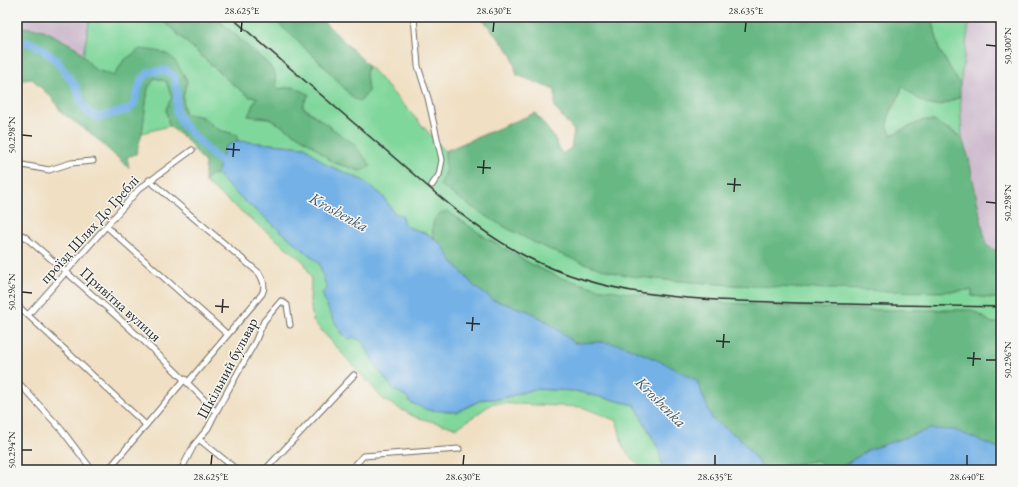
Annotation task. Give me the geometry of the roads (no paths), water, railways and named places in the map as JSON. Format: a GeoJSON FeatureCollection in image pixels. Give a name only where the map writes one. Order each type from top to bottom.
{"type":"FeatureCollection","features":[{"type":"Feature","properties":{"kind":"street"},"geometry":{"type":"LineString","coordinates":[[414,17],[418,66],[422,83],[428,98],[442,160],[439,175],[432,185]]}},
{"type":"Feature","properties":{"kind":"street","name":"проїзд Шлях До Греблі"},"geometry":{"type":"LineString","coordinates":[[28,315],[106,226],[149,180],[192,150]]}},
{"type":"Feature","properties":{"kind":"street"},"geometry":{"type":"LineString","coordinates":[[17,164],[49,170],[71,163],[93,161]]}},
{"type":"Feature","properties":{"kind":"street"},"geometry":{"type":"LineString","coordinates":[[108,470],[265,289],[259,272],[149,180]]}},
{"type":"Feature","properties":{"kind":"street"},"geometry":{"type":"LineString","coordinates":[[106,226],[227,334]]}},
{"type":"Feature","properties":{"kind":"street","name":"Привітна вулиця"},"geometry":{"type":"LineString","coordinates":[[17,233],[24,236],[66,271],[186,380],[216,412]]}},
{"type":"Feature","properties":{"kind":"street","name":"Шкільний бульвар"},"geometry":{"type":"LineString","coordinates":[[182,470],[194,445],[200,440],[208,428],[233,383],[264,321],[281,301],[287,305],[290,325]]}},
{"type":"Feature","properties":{"kind":"street"},"geometry":{"type":"LineString","coordinates":[[17,304],[146,425]]}},
{"type":"Feature","properties":{"kind":"street"},"geometry":{"type":"LineString","coordinates":[[265,470],[354,375]]}},
{"type":"Feature","properties":{"kind":"street"},"geometry":{"type":"LineString","coordinates":[[17,381],[61,429],[92,470]]}},
{"type":"Feature","properties":{"kind":"street"},"geometry":{"type":"LineString","coordinates":[[200,440],[237,470]]}},
{"type":"Feature","properties":{"kind":"street"},"geometry":{"type":"LineString","coordinates":[[351,470],[363,456],[460,449]]}},
{"type":"Feature","properties":{"kind":"water"},"geometry":{"type":"Polygon","coordinates":[[[237,141],[305,147],[325,164],[362,180],[382,195],[394,213],[402,215],[403,222],[408,227],[428,234],[442,245],[452,261],[475,287],[493,300],[528,311],[548,322],[574,343],[602,342],[622,345],[664,363],[697,381],[712,419],[741,439],[764,470],[664,470],[658,448],[635,405],[575,391],[534,389],[500,399],[483,399],[457,412],[428,410],[411,403],[406,396],[394,390],[377,368],[363,342],[354,337],[349,339],[337,325],[329,311],[322,293],[327,289],[319,263],[234,192],[217,174],[225,147],[237,141]]]}},
{"type":"Feature","properties":{"kind":"water"},"geometry":{"type":"Polygon","coordinates":[[[930,429],[954,430],[1001,449],[1001,470],[837,470],[868,450],[930,429]]]}},
{"type":"Feature","properties":{"kind":"waterway","name":"Kroshenka"},"geometry":{"type":"LineString","coordinates":[[17,44],[28,42],[39,47],[56,60],[77,88],[80,100],[89,114],[99,117],[127,110],[134,104],[141,80],[149,72],[166,70],[174,76],[177,93],[176,111],[183,125],[214,156],[229,167]]}},
{"type":"Feature","properties":{"kind":"railway"},"geometry":{"type":"LineString","coordinates":[[231,17],[455,209],[508,247],[557,270],[616,288],[677,297],[800,303],[1001,307]]}}]}
